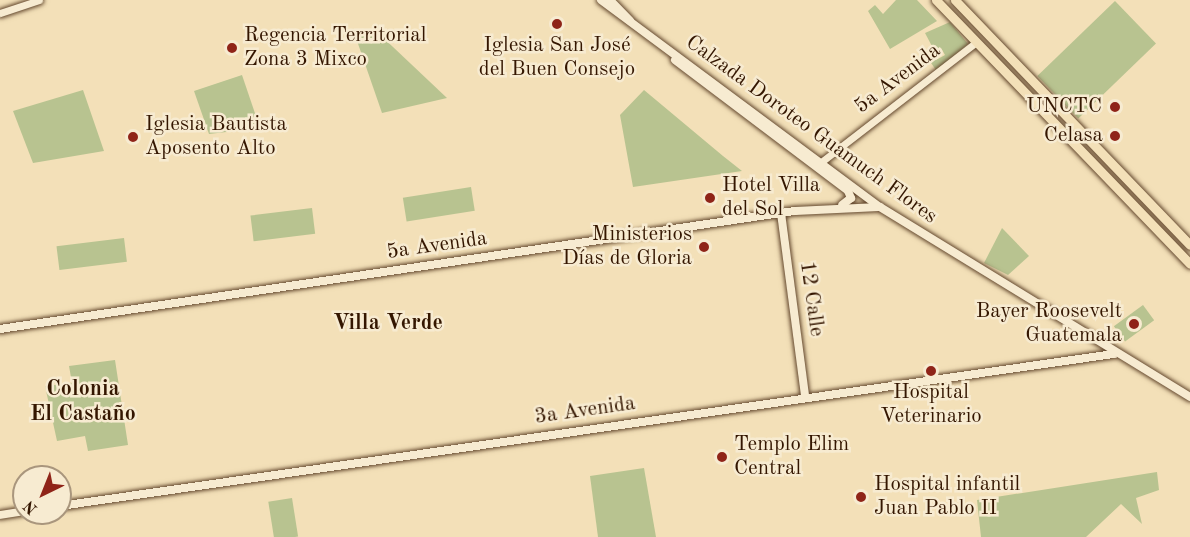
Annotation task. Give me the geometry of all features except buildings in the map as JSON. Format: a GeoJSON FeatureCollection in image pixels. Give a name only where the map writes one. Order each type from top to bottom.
{"type":"FeatureCollection","features":[{"type":"Feature","properties":{"kind":"highway"},"geometry":{"type":"LineString","coordinates":[[936,0],[1190,264]]}},
{"type":"Feature","properties":{"kind":"highway"},"geometry":{"type":"LineString","coordinates":[[955,0],[1190,245]]}},
{"type":"Feature","properties":{"kind":"highway"},"geometry":{"type":"LineString","coordinates":[[975,43],[990,44],[1086,145],[1112,164]]}},
{"type":"Feature","properties":{"kind":"main road","name":"Calzada Doroteo Guamuch Flores"},"geometry":{"type":"LineString","coordinates":[[601,0],[817,164],[880,207],[1114,354],[1190,397]]}},
{"type":"Feature","properties":{"kind":"main road","name":"Calzada Doroteo Guamuch Flores"},"geometry":{"type":"LineString","coordinates":[[610,0],[630,21]]}},
{"type":"Feature","properties":{"kind":"main road","name":"Calzada Doroteo Guamuch Flores"},"geometry":{"type":"LineString","coordinates":[[817,164],[849,193],[850,199],[841,206]]}},
{"type":"Feature","properties":{"kind":"main road","name":"5a Avenida"},"geometry":{"type":"LineString","coordinates":[[0,328],[781,213],[841,206],[880,207]]}},
{"type":"Feature","properties":{"kind":"main road","name":"12 Calle"},"geometry":{"type":"LineString","coordinates":[[781,213],[807,394]]}},
{"type":"Feature","properties":{"kind":"main road"},"geometry":{"type":"LineString","coordinates":[[1083,357],[1094,349],[1091,339]]}},
{"type":"Feature","properties":{"kind":"main road","name":"3a Avenida"},"geometry":{"type":"LineString","coordinates":[[72,504],[807,394],[1114,354]]}},
{"type":"Feature","properties":{"kind":"street"},"geometry":{"type":"LineString","coordinates":[[0,13],[39,0]]}},
{"type":"Feature","properties":{"kind":"street","name":"5a Avenida"},"geometry":{"type":"LineString","coordinates":[[817,164],[975,43]]}},
{"type":"Feature","properties":{"kind":"green space"},"geometry":{"type":"Polygon","coordinates":[[[896,0],[917,0],[937,21],[890,49],[868,11],[875,5],[883,14],[896,0]]]}},
{"type":"Feature","properties":{"kind":"green space"},"geometry":{"type":"Polygon","coordinates":[[[1115,1],[1156,43],[1078,118],[1037,76],[1115,1]]]}},
{"type":"Feature","properties":{"kind":"green space"},"geometry":{"type":"Polygon","coordinates":[[[950,22],[968,44],[936,70],[924,53],[936,60],[945,55],[941,48],[935,52],[925,33],[950,22]]]}},
{"type":"Feature","properties":{"kind":"green space"},"geometry":{"type":"Polygon","coordinates":[[[375,30],[447,98],[382,113],[355,35],[375,30]]]}},
{"type":"Feature","properties":{"kind":"green space"},"geometry":{"type":"Polygon","coordinates":[[[242,75],[260,128],[209,134],[194,91],[242,75]]]}},
{"type":"Feature","properties":{"kind":"green space"},"geometry":{"type":"Polygon","coordinates":[[[83,90],[104,151],[33,163],[13,111],[83,90]]]}},
{"type":"Feature","properties":{"kind":"green space"},"geometry":{"type":"Polygon","coordinates":[[[644,90],[742,171],[633,187],[620,115],[644,90]]]}},
{"type":"Feature","properties":{"kind":"green space"},"geometry":{"type":"Polygon","coordinates":[[[471,187],[475,211],[407,221],[403,198],[471,187]]]}},
{"type":"Feature","properties":{"kind":"green space"},"geometry":{"type":"Polygon","coordinates":[[[312,208],[315,234],[254,241],[250,216],[312,208]]]}},
{"type":"Feature","properties":{"kind":"green space"},"geometry":{"type":"Polygon","coordinates":[[[1002,228],[1029,256],[1008,275],[984,263],[1002,228]]]}},
{"type":"Feature","properties":{"kind":"green space"},"geometry":{"type":"Polygon","coordinates":[[[124,238],[127,262],[59,270],[57,246],[124,238]]]}},
{"type":"Feature","properties":{"kind":"green space","name":"Bayer Roosevelt Guatemala"},"geometry":{"type":"Polygon","coordinates":[[[1143,305],[1154,320],[1125,342],[1114,326],[1143,305]]]}},
{"type":"Feature","properties":{"kind":"green space"},"geometry":{"type":"Polygon","coordinates":[[[115,360],[128,445],[88,451],[85,436],[57,441],[45,386],[72,383],[69,366],[115,360]]]}},
{"type":"Feature","properties":{"kind":"green space"},"geometry":{"type":"Polygon","coordinates":[[[644,468],[656,537],[598,537],[590,476],[644,468]]]}},
{"type":"Feature","properties":{"kind":"green space"},"geometry":{"type":"Polygon","coordinates":[[[1157,472],[1159,490],[1136,498],[1142,524],[1121,504],[1086,537],[981,537],[977,500],[1157,472]]]}},
{"type":"Feature","properties":{"kind":"green space"},"geometry":{"type":"Polygon","coordinates":[[[292,498],[298,537],[274,537],[268,502],[292,498]]]}},
{"type":"Feature","properties":{"kind":"place","name":"Iglesia San José del Buen Consejo"},"geometry":{"type":"Point","coordinates":[557,24]}},
{"type":"Feature","properties":{"kind":"place","name":"Regencia Territorial Zona 3 Mixco"},"geometry":{"type":"Point","coordinates":[232,48]}},
{"type":"Feature","properties":{"kind":"place","name":"UNCTC"},"geometry":{"type":"Point","coordinates":[1115,107]}},
{"type":"Feature","properties":{"kind":"place","name":"Celasa"},"geometry":{"type":"Point","coordinates":[1115,136]}},
{"type":"Feature","properties":{"kind":"place","name":"Iglesia Bautista Aposento Alto"},"geometry":{"type":"Point","coordinates":[133,137]}},
{"type":"Feature","properties":{"kind":"place","name":"Hotel Villa del Sol"},"geometry":{"type":"Point","coordinates":[710,198]}},
{"type":"Feature","properties":{"kind":"place","name":"Ministerios Días de Gloria"},"geometry":{"type":"Point","coordinates":[704,247]}},
{"type":"Feature","properties":{"kind":"place","name":"Bayer Roosevelt Guatemala"},"geometry":{"type":"Point","coordinates":[1134,324]}},
{"type":"Feature","properties":{"kind":"place","name":"Hospital Veterinario"},"geometry":{"type":"Point","coordinates":[931,371]}},
{"type":"Feature","properties":{"kind":"place","name":"Templo Elim Central"},"geometry":{"type":"Point","coordinates":[722,457]}},
{"type":"Feature","properties":{"kind":"place","name":"Hospital infantil Juan Pablo II"},"geometry":{"type":"Point","coordinates":[861,497]}},
{"type":"Feature","properties":{"kind":"district","name":"Villa Verde"},"geometry":{"type":"Point","coordinates":[388,324]}},
{"type":"Feature","properties":{"kind":"district","name":"Colonia El Castaño"},"geometry":{"type":"Point","coordinates":[83,402]}}]}
